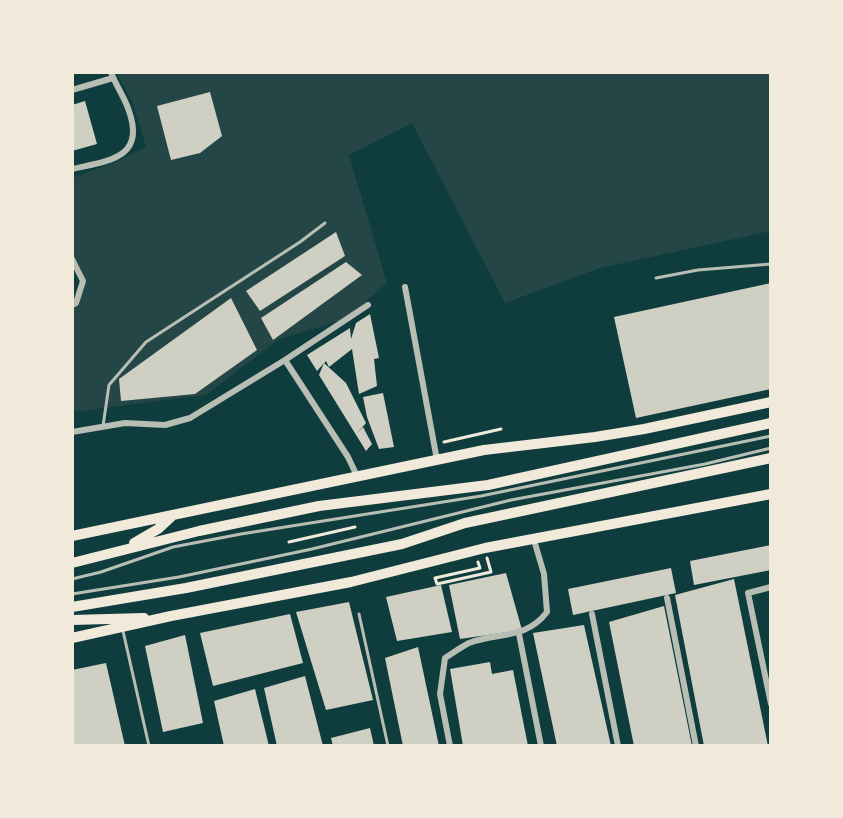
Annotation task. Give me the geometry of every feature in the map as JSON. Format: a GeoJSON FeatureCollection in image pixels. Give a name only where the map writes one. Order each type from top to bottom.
{"type":"FeatureCollection","features":[{"type":"Feature","properties":{"kind":"highway"},"geometry":{"type":"LineString","coordinates":[[72,536],[484,450],[644,429],[771,402]]}},
{"type":"Feature","properties":{"kind":"highway"},"geometry":{"type":"LineString","coordinates":[[72,563],[199,531],[319,506],[488,485],[771,423]]}},
{"type":"Feature","properties":{"kind":"highway"},"geometry":{"type":"LineString","coordinates":[[72,607],[186,588],[402,544],[465,523],[771,458]]}},
{"type":"Feature","properties":{"kind":"highway"},"geometry":{"type":"LineString","coordinates":[[72,638],[171,616],[351,582],[485,549],[771,494]]}},
{"type":"Feature","properties":{"kind":"highway"},"geometry":{"type":"LineString","coordinates":[[121,551],[158,529],[172,516]]}},
{"type":"Feature","properties":{"kind":"highway"},"geometry":{"type":"LineString","coordinates":[[72,620],[171,616]]}},
{"type":"Feature","properties":{"kind":"street"},"geometry":{"type":"LineString","coordinates":[[72,90],[112,75],[129,111],[134,132],[129,149],[114,159],[72,169]]}},
{"type":"Feature","properties":{"kind":"street"},"geometry":{"type":"LineString","coordinates":[[72,259],[83,281],[76,303],[72,305]]}},
{"type":"Feature","properties":{"kind":"street"},"geometry":{"type":"LineString","coordinates":[[405,287],[437,460]]}},
{"type":"Feature","properties":{"kind":"street"},"geometry":{"type":"LineString","coordinates":[[72,432],[125,423],[165,425],[190,418],[285,360],[368,305]]}},
{"type":"Feature","properties":{"kind":"street"},"geometry":{"type":"LineString","coordinates":[[285,360],[348,458],[357,476]]}},
{"type":"Feature","properties":{"kind":"street"},"geometry":{"type":"LineString","coordinates":[[450,746],[440,694],[445,658],[469,643],[519,634],[542,618],[546,612],[544,574],[534,540]]}},
{"type":"Feature","properties":{"kind":"street"},"geometry":{"type":"LineString","coordinates":[[771,586],[748,593],[771,704]]}},
{"type":"Feature","properties":{"kind":"street"},"geometry":{"type":"LineString","coordinates":[[667,598],[696,746]]}},
{"type":"Feature","properties":{"kind":"street"},"geometry":{"type":"LineString","coordinates":[[592,614],[618,746]]}},
{"type":"Feature","properties":{"kind":"street"},"geometry":{"type":"LineString","coordinates":[[519,634],[542,746]]}},
{"type":"Feature","properties":{"kind":"lane"},"geometry":{"type":"LineString","coordinates":[[103,426],[109,385],[146,342],[325,224]]}},
{"type":"Feature","properties":{"kind":"lane"},"geometry":{"type":"LineString","coordinates":[[656,278],[698,270],[771,264]]}},
{"type":"Feature","properties":{"kind":"lane"},"geometry":{"type":"LineString","coordinates":[[72,579],[184,545],[305,522],[481,496],[771,436]]}},
{"type":"Feature","properties":{"kind":"lane"},"geometry":{"type":"LineString","coordinates":[[72,594],[179,577],[312,549],[511,500],[705,464],[771,448]]}},
{"type":"Feature","properties":{"kind":"lane"},"geometry":{"type":"LineString","coordinates":[[359,614],[388,746]]}},
{"type":"Feature","properties":{"kind":"lane"},"geometry":{"type":"LineString","coordinates":[[122,628],[149,746]]}},
{"type":"Feature","properties":{"kind":"path"},"geometry":{"type":"LineString","coordinates":[[448,441],[501,429]]}},
{"type":"Feature","properties":{"kind":"path"},"geometry":{"type":"LineString","coordinates":[[289,542],[353,527]]}},
{"type":"Feature","properties":{"kind":"path"},"geometry":{"type":"LineString","coordinates":[[480,568],[435,578],[437,584],[491,572]]}},
{"type":"Feature","properties":{"kind":"shaded area"},"geometry":{"type":"Polygon","coordinates":[[[116,72],[771,72],[771,231],[600,268],[505,303],[412,123],[349,155],[387,283],[346,319],[279,339],[206,395],[72,412],[72,305],[83,281],[72,259],[72,178],[116,162],[146,147],[133,103],[116,72]]]}},
{"type":"Feature","properties":{"kind":"building"},"geometry":{"type":"Polygon","coordinates":[[[210,92],[222,136],[200,153],[171,160],[157,106],[210,92]]]}},
{"type":"Feature","properties":{"kind":"building"},"geometry":{"type":"Polygon","coordinates":[[[85,101],[97,144],[72,151],[72,105],[85,101]]]}},
{"type":"Feature","properties":{"kind":"building"},"geometry":{"type":"Polygon","coordinates":[[[336,232],[345,256],[260,311],[246,291],[336,232]]]}},
{"type":"Feature","properties":{"kind":"building"},"geometry":{"type":"Polygon","coordinates":[[[346,262],[362,275],[273,340],[261,318],[346,262]]]}},
{"type":"Feature","properties":{"kind":"building"},"geometry":{"type":"Polygon","coordinates":[[[771,283],[771,389],[636,418],[614,317],[771,283]]]}},
{"type":"Feature","properties":{"kind":"building"},"geometry":{"type":"Polygon","coordinates":[[[231,298],[257,350],[195,394],[121,401],[119,379],[231,298]]]}},
{"type":"Feature","properties":{"kind":"building"},"geometry":{"type":"Polygon","coordinates":[[[370,314],[379,358],[374,359],[377,386],[359,394],[352,349],[329,367],[326,361],[317,371],[307,355],[350,328],[351,339],[356,323],[370,314]]]}},
{"type":"Feature","properties":{"kind":"building"},"geometry":{"type":"Polygon","coordinates":[[[324,363],[346,383],[366,423],[357,433],[363,427],[372,444],[366,451],[319,375],[324,363]]]}},
{"type":"Feature","properties":{"kind":"building"},"geometry":{"type":"Polygon","coordinates":[[[383,393],[394,447],[379,449],[367,417],[363,397],[383,393]]]}},
{"type":"Feature","properties":{"kind":"building"},"geometry":{"type":"Polygon","coordinates":[[[771,545],[771,570],[694,585],[690,561],[771,545]]]}},
{"type":"Feature","properties":{"kind":"building"},"geometry":{"type":"Polygon","coordinates":[[[671,568],[676,593],[573,615],[568,589],[671,568]]]}},
{"type":"Feature","properties":{"kind":"building"},"geometry":{"type":"Polygon","coordinates":[[[506,573],[522,630],[460,639],[449,585],[506,573]]]}},
{"type":"Feature","properties":{"kind":"building"},"geometry":{"type":"Polygon","coordinates":[[[734,579],[768,746],[704,746],[675,595],[734,579]]]}},
{"type":"Feature","properties":{"kind":"building"},"geometry":{"type":"Polygon","coordinates":[[[441,585],[452,632],[397,641],[386,597],[441,585]]]}},
{"type":"Feature","properties":{"kind":"building"},"geometry":{"type":"Polygon","coordinates":[[[349,602],[373,700],[326,710],[296,612],[349,602]]]}},
{"type":"Feature","properties":{"kind":"building"},"geometry":{"type":"Polygon","coordinates":[[[664,606],[692,746],[634,746],[609,622],[664,606]]]}},
{"type":"Feature","properties":{"kind":"building"},"geometry":{"type":"Polygon","coordinates":[[[290,614],[303,663],[213,686],[200,633],[290,614]]]}},
{"type":"Feature","properties":{"kind":"building"},"geometry":{"type":"Polygon","coordinates":[[[584,625],[611,746],[557,746],[533,633],[584,625]]]}},
{"type":"Feature","properties":{"kind":"building"},"geometry":{"type":"Polygon","coordinates":[[[185,635],[203,723],[163,732],[145,646],[185,635]]]}},
{"type":"Feature","properties":{"kind":"building"},"geometry":{"type":"Polygon","coordinates":[[[418,647],[439,746],[403,746],[385,658],[418,647]]]}},
{"type":"Feature","properties":{"kind":"building"},"geometry":{"type":"Polygon","coordinates":[[[490,662],[492,674],[513,670],[528,746],[463,746],[450,669],[490,662]]]}},
{"type":"Feature","properties":{"kind":"building"},"geometry":{"type":"Polygon","coordinates":[[[106,663],[125,746],[72,746],[72,670],[106,663]]]}},
{"type":"Feature","properties":{"kind":"building"},"geometry":{"type":"Polygon","coordinates":[[[305,676],[323,746],[277,746],[264,688],[305,676]]]}},
{"type":"Feature","properties":{"kind":"building"},"geometry":{"type":"Polygon","coordinates":[[[255,689],[269,746],[224,746],[214,701],[255,689]]]}},
{"type":"Feature","properties":{"kind":"building"},"geometry":{"type":"Polygon","coordinates":[[[370,728],[374,746],[333,746],[331,738],[370,728]]]}}]}
